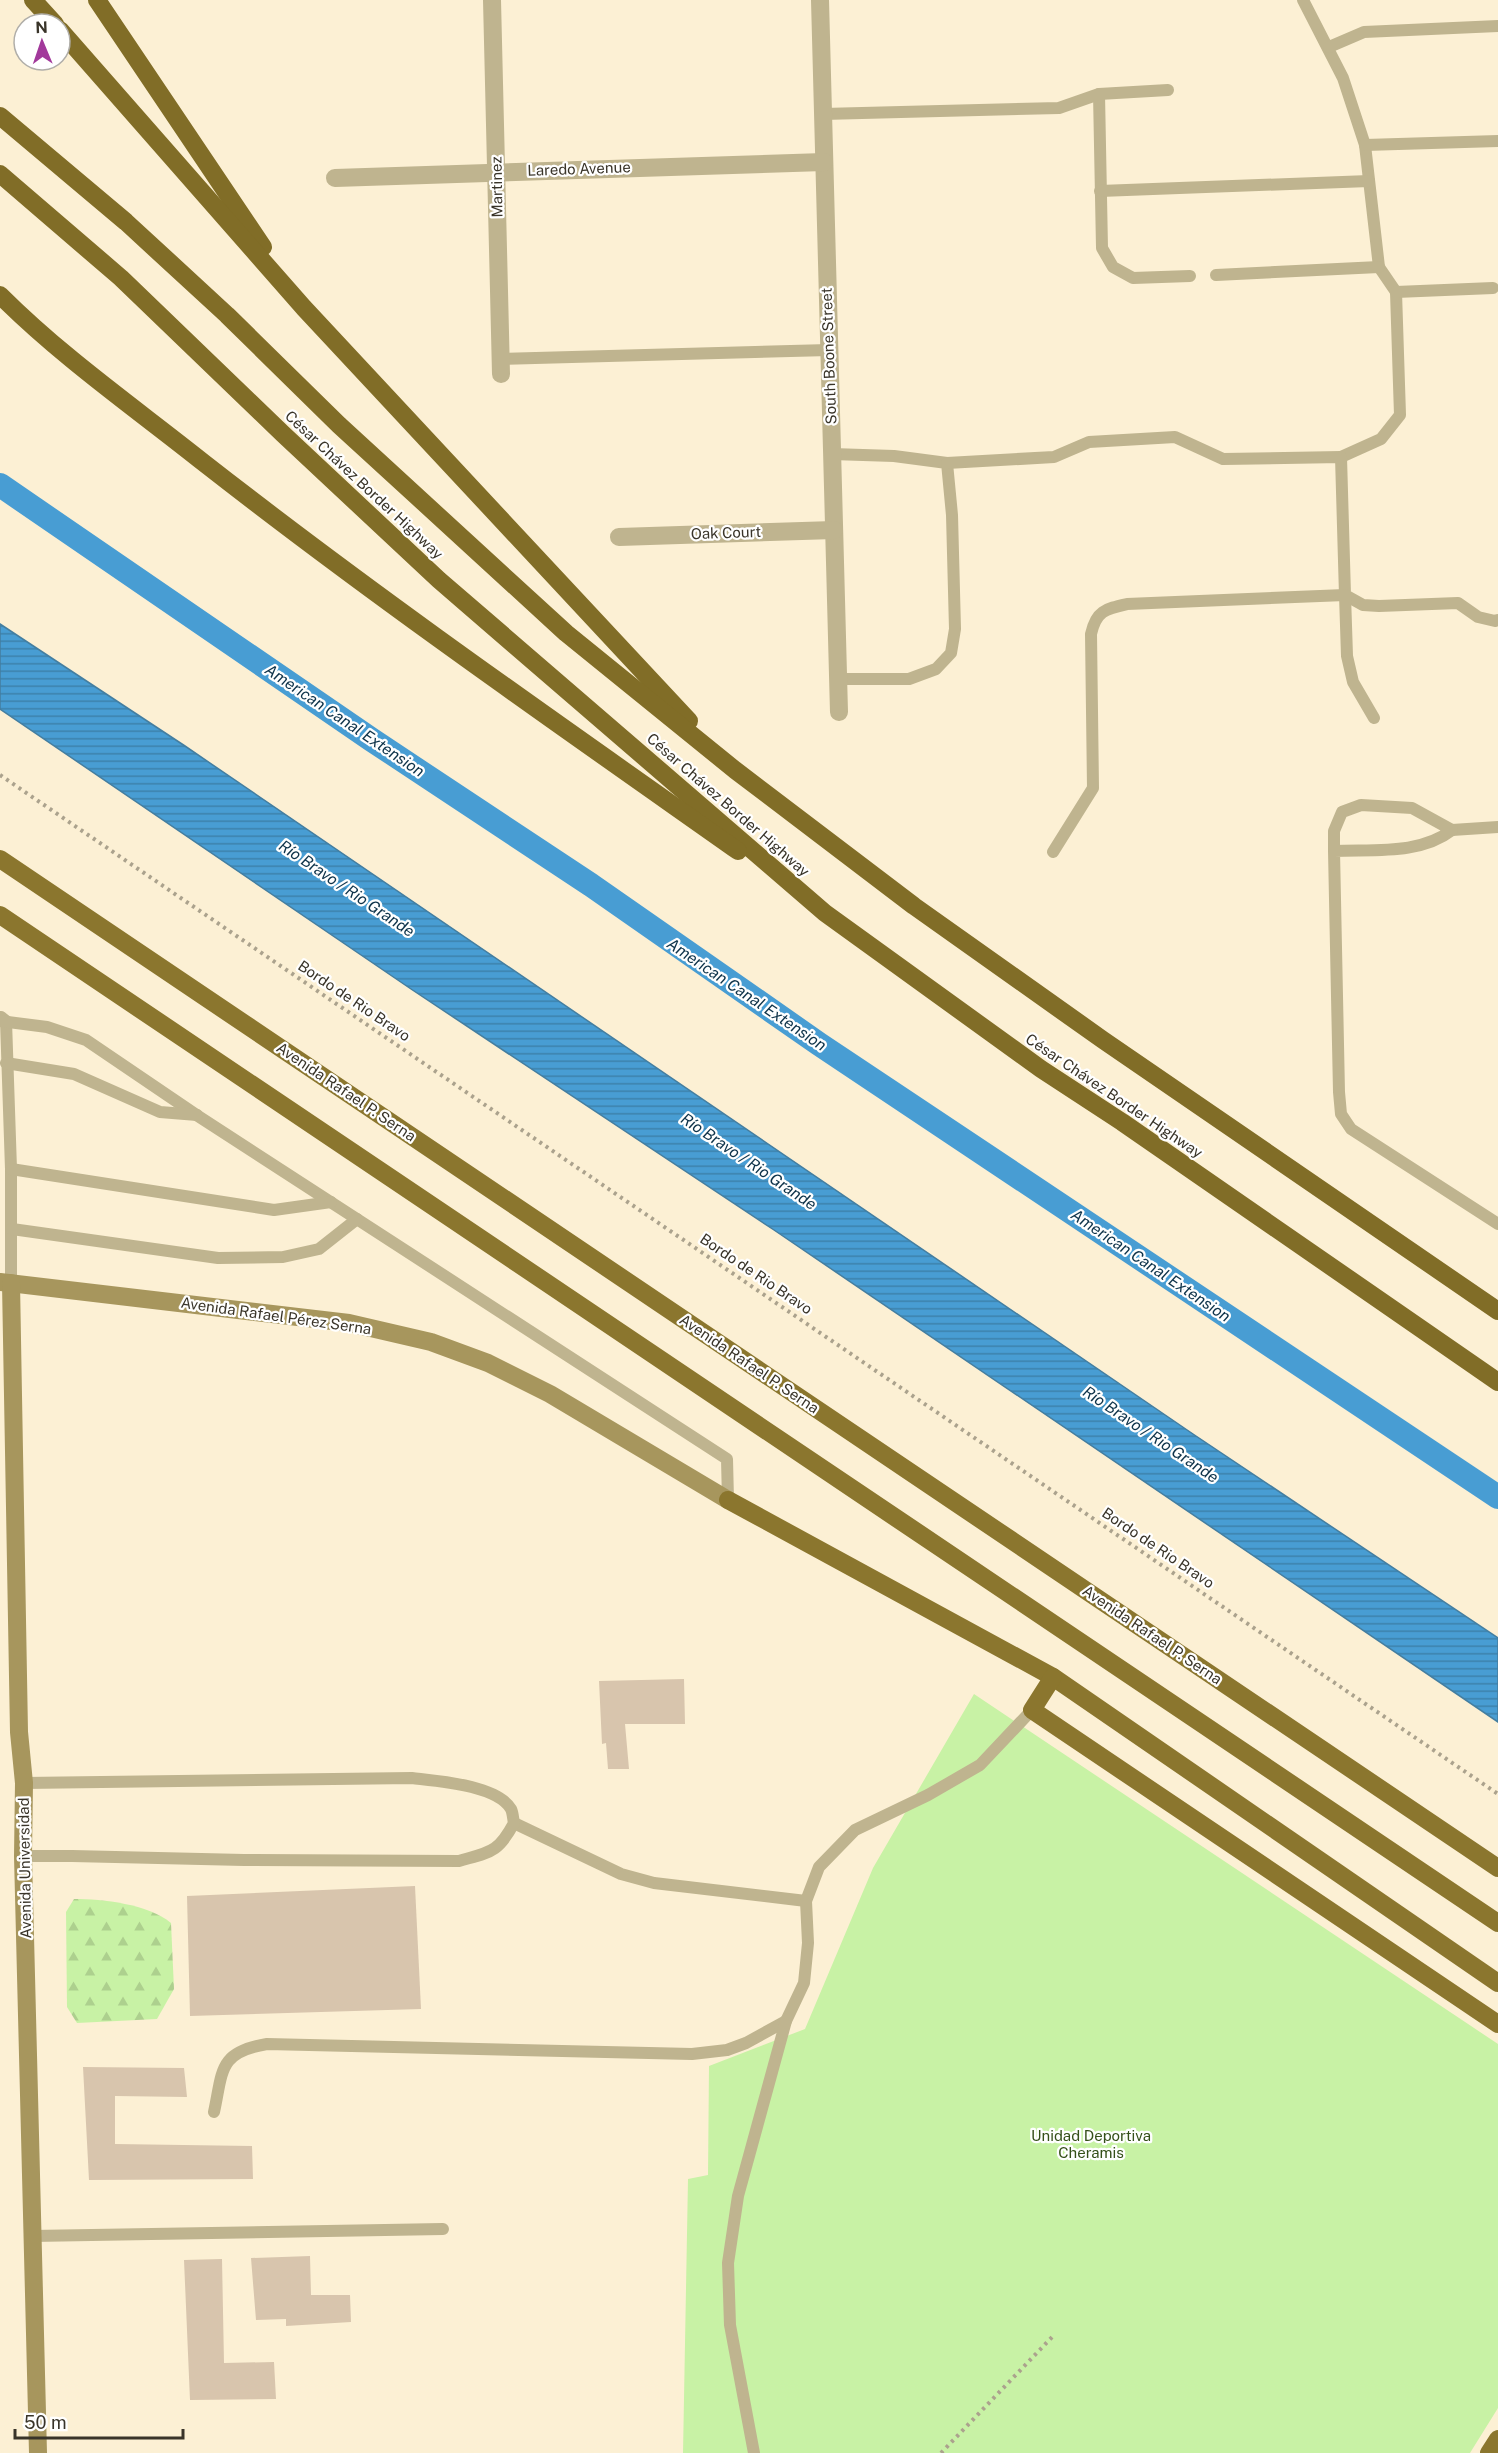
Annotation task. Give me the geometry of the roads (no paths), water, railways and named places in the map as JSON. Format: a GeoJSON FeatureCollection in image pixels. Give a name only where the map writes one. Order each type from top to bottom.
{"type":"FeatureCollection","features":[{"type":"Feature","properties":{"kind":"highway"},"geometry":{"type":"LineString","coordinates":[[33,0],[44,12]]}},
{"type":"Feature","properties":{"kind":"highway"},"geometry":{"type":"LineString","coordinates":[[97,0],[304,308]]}},
{"type":"Feature","properties":{"kind":"highway"},"geometry":{"type":"LineString","coordinates":[[72,44],[304,308],[735,770]]}},
{"type":"Feature","properties":{"kind":"highway","name":"César Chávez Border Highway"},"geometry":{"type":"LineString","coordinates":[[0,116],[126,222],[227,315],[339,425],[566,633],[735,770],[914,906],[1103,1040],[1498,1311]]}},
{"type":"Feature","properties":{"kind":"highway","name":"César Chávez Border Highway"},"geometry":{"type":"LineString","coordinates":[[0,174],[121,278],[439,580],[825,913],[1041,1069],[1122,1122],[1498,1382]]}},
{"type":"Feature","properties":{"kind":"highway"},"geometry":{"type":"LineString","coordinates":[[0,295],[67,355],[291,531],[417,625],[825,913]]}},
{"type":"Feature","properties":{"kind":"highway","name":"Avenida Rafael P. Serna"},"geometry":{"type":"LineString","coordinates":[[0,860],[1498,1868]]}},
{"type":"Feature","properties":{"kind":"highway"},"geometry":{"type":"LineString","coordinates":[[0,915],[1498,1923]]}},
{"type":"Feature","properties":{"kind":"highway"},"geometry":{"type":"LineString","coordinates":[[728,1500],[1053,1677],[1498,1983]]}},
{"type":"Feature","properties":{"kind":"highway"},"geometry":{"type":"LineString","coordinates":[[1053,1677],[1032,1710],[1498,2024]]}},
{"type":"Feature","properties":{"kind":"highway"},"geometry":{"type":"LineString","coordinates":[[1489,2453],[1498,2439]]}},
{"type":"Feature","properties":{"kind":"main road","name":"Avenida Rafael Pérez Serna"},"geometry":{"type":"LineString","coordinates":[[5,1282],[349,1323],[431,1342],[488,1363],[550,1394],[728,1500]]}},
{"type":"Feature","properties":{"kind":"main road","name":"Avenida Universidad"},"geometry":{"type":"LineString","coordinates":[[5,1282],[19,1732],[24,1783],[23,1856],[38,2453]]}},
{"type":"Feature","properties":{"kind":"street","name":"Martinez"},"geometry":{"type":"LineString","coordinates":[[492,0],[501,367]]}},
{"type":"Feature","properties":{"kind":"street","name":"South Boone Street"},"geometry":{"type":"LineString","coordinates":[[820,0],[839,712]]}},
{"type":"Feature","properties":{"kind":"street","name":"Laredo Avenue"},"geometry":{"type":"LineString","coordinates":[[335,178],[824,162]]}},
{"type":"Feature","properties":{"kind":"street","name":"Oak Court"},"geometry":{"type":"LineString","coordinates":[[619,537],[834,530]]}},
{"type":"Feature","properties":{"kind":"lane"},"geometry":{"type":"LineString","coordinates":[[832,454],[894,456],[947,463],[1054,457],[1089,442],[1175,437],[1223,459],[1341,457],[1381,439],[1400,415],[1396,292],[1379,267],[1365,145],[1343,78],[1329,46],[1303,0]]}},
{"type":"Feature","properties":{"kind":"lane"},"geometry":{"type":"LineString","coordinates":[[1329,46],[1364,32],[1498,26]]}},
{"type":"Feature","properties":{"kind":"lane"},"geometry":{"type":"LineString","coordinates":[[823,114],[1059,108],[1099,94],[1168,90]]}},
{"type":"Feature","properties":{"kind":"lane"},"geometry":{"type":"LineString","coordinates":[[1099,94],[1102,248],[1113,267],[1133,278],[1190,276]]}},
{"type":"Feature","properties":{"kind":"lane"},"geometry":{"type":"LineString","coordinates":[[1365,145],[1498,141]]}},
{"type":"Feature","properties":{"kind":"lane"},"geometry":{"type":"LineString","coordinates":[[1100,191],[1369,181]]}},
{"type":"Feature","properties":{"kind":"lane"},"geometry":{"type":"LineString","coordinates":[[1216,274],[1379,267]]}},
{"type":"Feature","properties":{"kind":"lane"},"geometry":{"type":"LineString","coordinates":[[1396,292],[1493,288]]}},
{"type":"Feature","properties":{"kind":"lane"},"geometry":{"type":"LineString","coordinates":[[501,367],[829,350]]}},
{"type":"Feature","properties":{"kind":"lane"},"geometry":{"type":"LineString","coordinates":[[1341,457],[1347,656],[1353,682],[1374,718]]}},
{"type":"Feature","properties":{"kind":"lane"},"geometry":{"type":"LineString","coordinates":[[838,679],[909,679],[936,669],[951,653],[955,630],[952,514],[947,463]]}},
{"type":"Feature","properties":{"kind":"lane"},"geometry":{"type":"LineString","coordinates":[[1053,852],[1093,788],[1091,634],[1094,620],[1107,609],[1127,604],[1345,595],[1363,605],[1458,603],[1478,617],[1498,620]]}},
{"type":"Feature","properties":{"kind":"lane"},"geometry":{"type":"LineString","coordinates":[[1498,827],[1452,830],[1412,808],[1361,805],[1342,812],[1334,831],[1341,1114],[1351,1129],[1498,1224]]}},
{"type":"Feature","properties":{"kind":"lane"},"geometry":{"type":"LineString","coordinates":[[1334,851],[1421,846],[1439,840],[1452,830]]}},
{"type":"Feature","properties":{"kind":"lane"},"geometry":{"type":"LineString","coordinates":[[5,1282],[12,1229],[6,1063],[2,1020],[47,1027],[86,1040],[198,1116],[727,1459],[728,1500]]}},
{"type":"Feature","properties":{"kind":"lane"},"geometry":{"type":"LineString","coordinates":[[6,1063],[74,1074],[160,1112],[198,1116]]}},
{"type":"Feature","properties":{"kind":"lane"},"geometry":{"type":"LineString","coordinates":[[11,1169],[274,1210],[331,1202]]}},
{"type":"Feature","properties":{"kind":"lane"},"geometry":{"type":"LineString","coordinates":[[12,1229],[218,1258],[283,1257],[319,1249],[357,1219]]}},
{"type":"Feature","properties":{"kind":"lane"},"geometry":{"type":"LineString","coordinates":[[754,2453],[730,2325],[728,2263],[738,2196],[786,2021],[804,1983],[808,1943],[806,1901],[819,1867],[855,1830],[928,1795],[980,1765],[1032,1710]]}},
{"type":"Feature","properties":{"kind":"lane"},"geometry":{"type":"LineString","coordinates":[[23,1856],[459,1861],[489,1852],[504,1843],[514,1823],[511,1809],[499,1797],[457,1783],[412,1778],[24,1783]]}},
{"type":"Feature","properties":{"kind":"lane"},"geometry":{"type":"LineString","coordinates":[[514,1823],[621,1874],[654,1883],[806,1901]]}},
{"type":"Feature","properties":{"kind":"lane"},"geometry":{"type":"LineString","coordinates":[[214,2112],[224,2064],[244,2050],[267,2044],[692,2054],[727,2050],[746,2043],[786,2021]]}},
{"type":"Feature","properties":{"kind":"lane"},"geometry":{"type":"LineString","coordinates":[[32,2236],[443,2229]]}},
{"type":"Feature","properties":{"kind":"water","name":"Río Bravo / Rio Grande"},"geometry":{"type":"Polygon","coordinates":[[[0,624],[185,746],[1193,1434],[1498,1638],[1498,1722],[774,1230],[411,989],[0,709],[0,624]]]}},
{"type":"Feature","properties":{"kind":"waterway","name":"American Canal Extension"},"geometry":{"type":"LineString","coordinates":[[0,485],[372,740],[591,885],[819,1044],[1498,1497]]}},
{"type":"Feature","properties":{"kind":"park label","name":"Unidad Deportiva Cheramis"},"geometry":{"type":"Point","coordinates":[1091,2144]}}]}
